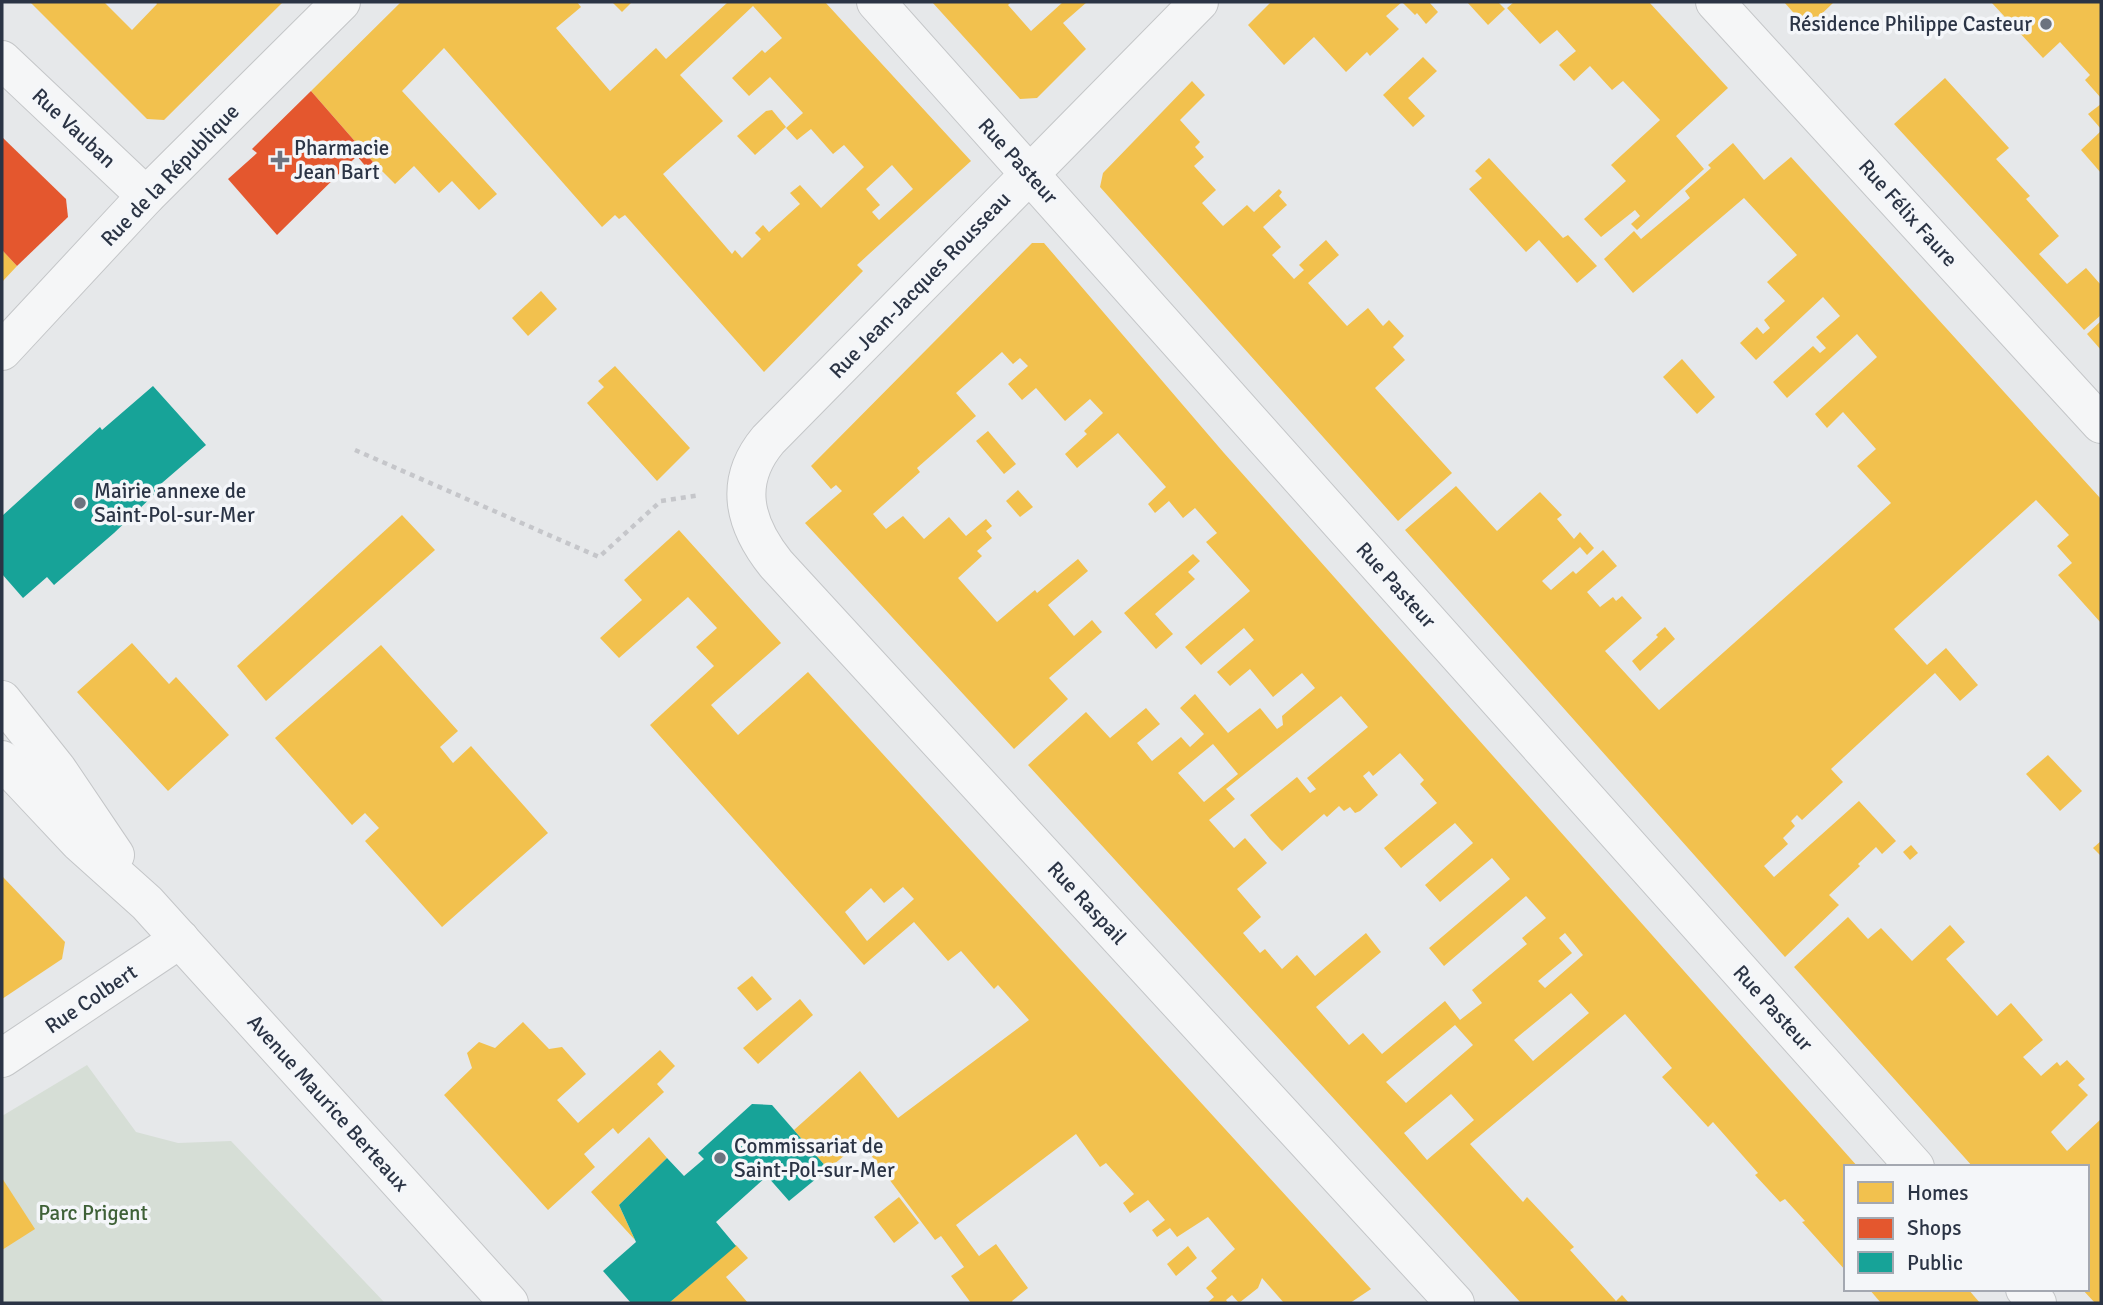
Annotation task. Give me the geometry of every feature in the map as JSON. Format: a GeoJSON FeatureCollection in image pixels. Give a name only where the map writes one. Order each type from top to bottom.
{"type":"FeatureCollection","features":[{"type":"Feature","properties":{"kind":"street","name":"Rue de la République"},"geometry":{"type":"LineString","coordinates":[[2,351],[146,196],[341,2]]}},
{"type":"Feature","properties":{"kind":"street","name":"Rue Pasteur"},"geometry":{"type":"LineString","coordinates":[[876,2],[1913,1165]]}},
{"type":"Feature","properties":{"kind":"street","name":"Rue Jean-Jacques Rousseau"},"geometry":{"type":"LineString","coordinates":[[746,489],[754,462],[768,440],[1199,2]]}},
{"type":"Feature","properties":{"kind":"street","name":"Rue Félix Faure"},"geometry":{"type":"LineString","coordinates":[[1715,2],[2101,424]]}},
{"type":"Feature","properties":{"kind":"street","name":"Rue Vauban"},"geometry":{"type":"LineString","coordinates":[[2,60],[146,196]]}},
{"type":"Feature","properties":{"kind":"street","name":"Rue Raspail"},"geometry":{"type":"LineString","coordinates":[[746,489],[748,515],[760,542],[776,564],[1455,1303]]}},
{"type":"Feature","properties":{"kind":"street","name":"Avenue Maurice Berteaux"},"geometry":{"type":"LineString","coordinates":[[2,700],[57,769],[146,903]]}},
{"type":"Feature","properties":{"kind":"street","name":"Avenue Maurice Berteaux"},"geometry":{"type":"LineString","coordinates":[[2,760],[79,842],[146,903],[180,939],[509,1303]]}},
{"type":"Feature","properties":{"kind":"street","name":"Rue Colbert"},"geometry":{"type":"LineString","coordinates":[[2,1058],[180,939]]}},
{"type":"Feature","properties":{"kind":"path"},"geometry":{"type":"LineString","coordinates":[[355,450],[599,557],[661,501],[746,489]]}},
{"type":"Feature","properties":{"kind":"green space","name":"Parc Prigent"},"geometry":{"type":"Polygon","coordinates":[[[87,1065],[136,1132],[178,1143],[231,1141],[385,1303],[2,1303],[2,1116],[87,1065]]]}},
{"type":"Feature","properties":{"kind":"building: Homes"},"geometry":{"type":"Polygon","coordinates":[[[30,2],[104,2],[132,30],[156,2],[283,2],[164,120],[147,119],[30,2]]]}},
{"type":"Feature","properties":{"kind":"building: Homes"},"geometry":{"type":"Polygon","coordinates":[[[401,2],[577,2],[581,7],[556,28],[610,91],[656,48],[666,59],[728,2],[825,2],[971,161],[857,265],[863,271],[764,372],[625,215],[619,219],[615,215],[602,227],[444,48],[402,91],[497,194],[479,210],[452,181],[439,193],[414,166],[395,184],[311,91],[401,2]],[[753,6],[680,75],[723,121],[663,174],[732,254],[735,250],[742,258],[761,239],[755,233],[763,225],[769,232],[800,204],[790,193],[800,185],[821,208],[864,167],[844,145],[833,154],[811,129],[797,140],[786,128],[803,113],[770,77],[749,96],[732,78],[762,50],[765,53],[782,38],[753,6]],[[892,165],[866,189],[880,205],[872,212],[879,220],[913,189],[892,165]]]}},
{"type":"Feature","properties":{"kind":"building: Homes"},"geometry":{"type":"Polygon","coordinates":[[[612,2],[632,2],[622,12],[612,2]]]}},
{"type":"Feature","properties":{"kind":"building: Homes"},"geometry":{"type":"Polygon","coordinates":[[[932,2],[1011,2],[1008,5],[1031,31],[1063,2],[1087,2],[1063,23],[1086,49],[1037,98],[1020,99],[932,2]]]}},
{"type":"Feature","properties":{"kind":"building: Homes"},"geometry":{"type":"Polygon","coordinates":[[[1271,2],[1402,2],[1386,16],[1399,29],[1370,56],[1367,52],[1346,72],[1314,37],[1284,65],[1248,25],[1271,2]]]}},
{"type":"Feature","properties":{"kind":"building: Homes"},"geometry":{"type":"Polygon","coordinates":[[[1402,2],[1429,2],[1438,12],[1426,24],[1402,2]]]}},
{"type":"Feature","properties":{"kind":"building: Homes"},"geometry":{"type":"Polygon","coordinates":[[[1467,2],[1498,2],[1505,9],[1488,25],[1467,2]]]}},
{"type":"Feature","properties":{"kind":"building: Homes"},"geometry":{"type":"Polygon","coordinates":[[[1514,2],[1649,2],[1728,88],[1676,136],[1704,169],[1637,230],[1631,224],[1640,216],[1635,210],[1601,237],[1584,219],[1626,181],[1611,165],[1660,120],[1623,81],[1612,90],[1590,66],[1574,81],[1559,65],[1576,51],[1557,30],[1540,44],[1507,8],[1514,2]]]}},
{"type":"Feature","properties":{"kind":"building: Homes"},"geometry":{"type":"Polygon","coordinates":[[[1784,2],[1834,2],[1807,28],[1784,2]]]}},
{"type":"Feature","properties":{"kind":"building: Homes","name":"Résidence Philippe Casteur"},"geometry":{"type":"Polygon","coordinates":[[[1991,2],[2101,2],[2101,98],[2085,80],[2090,75],[2060,42],[2043,58],[1991,2]]]}},
{"type":"Feature","properties":{"kind":"building: Homes"},"geometry":{"type":"Polygon","coordinates":[[[1423,57],[1437,71],[1408,98],[1425,116],[1413,127],[1383,95],[1423,57]]]}},
{"type":"Feature","properties":{"kind":"building: Homes"},"geometry":{"type":"Polygon","coordinates":[[[1945,78],[2009,148],[1996,159],[2030,196],[2026,199],[2059,236],[2039,254],[2067,284],[2086,268],[2101,285],[2101,315],[2084,330],[1894,124],[1945,78]]]}},
{"type":"Feature","properties":{"kind":"building: Homes"},"geometry":{"type":"Polygon","coordinates":[[[1192,81],[1205,95],[1180,120],[1200,142],[1195,147],[1204,157],[1194,166],[1216,190],[1202,203],[1223,226],[1247,205],[1254,212],[1279,189],[1282,192],[1279,196],[1287,205],[1263,227],[1281,247],[1272,255],[1294,279],[1304,270],[1299,265],[1326,240],[1339,255],[1308,283],[1347,326],[1368,308],[1383,326],[1389,320],[1404,336],[1393,347],[1405,360],[1375,388],[1452,473],[1398,521],[1100,187],[1103,173],[1192,81]]]}},
{"type":"Feature","properties":{"kind":"building: Homes"},"geometry":{"type":"Polygon","coordinates":[[[2101,104],[2101,129],[2088,114],[2101,104]]]}},
{"type":"Feature","properties":{"kind":"building: Homes"},"geometry":{"type":"Polygon","coordinates":[[[772,110],[786,127],[755,155],[737,136],[766,111],[772,110]]]}},
{"type":"Feature","properties":{"kind":"building: Homes"},"geometry":{"type":"Polygon","coordinates":[[[2101,131],[2101,173],[2081,150],[2101,131]]]}},
{"type":"Feature","properties":{"kind":"building: Homes"},"geometry":{"type":"Polygon","coordinates":[[[1733,143],[1764,180],[1791,157],[2101,499],[2101,623],[2058,575],[2072,563],[2057,546],[2069,535],[2036,500],[1894,629],[1927,665],[1946,648],[1978,685],[1960,701],[1935,673],[1831,769],[1843,782],[1802,820],[1797,815],[1791,821],[1795,826],[1783,838],[1788,844],[1764,866],[1774,877],[1859,801],[1896,841],[1882,854],[1876,847],[1858,864],[1860,866],[1829,895],[1839,905],[1785,957],[1405,530],[1456,486],[1497,531],[1540,492],[1562,515],[1557,519],[1574,539],[1580,532],[1594,548],[1587,555],[1580,547],[1542,581],[1551,590],[1573,571],[1576,574],[1603,550],[1617,566],[1587,592],[1600,607],[1613,597],[1616,601],[1622,596],[1642,618],[1605,651],[1659,710],[1891,503],[1857,466],[1876,449],[1843,412],[1827,428],[1815,414],[1877,357],[1857,334],[1787,398],[1773,382],[1813,346],[1820,353],[1826,348],[1816,337],[1840,316],[1823,297],[1756,360],[1740,343],[1757,327],[1763,334],[1770,328],[1764,320],[1785,301],[1767,282],[1797,255],[1744,198],[1633,293],[1604,259],[1634,231],[1641,239],[1690,198],[1685,191],[1711,168],[1708,165],[1733,143]]]}},
{"type":"Feature","properties":{"kind":"building: Homes"},"geometry":{"type":"Polygon","coordinates":[[[1489,158],[1563,238],[1568,235],[1597,266],[1577,283],[1539,240],[1526,252],[1469,189],[1482,178],[1475,171],[1489,158]]]}},
{"type":"Feature","properties":{"kind":"building: Homes"},"geometry":{"type":"Polygon","coordinates":[[[1032,243],[1044,243],[1224,453],[1856,1165],[1844,1165],[1844,1269],[1785,1199],[1780,1202],[1755,1175],[1758,1173],[1713,1122],[1708,1127],[1662,1077],[1672,1068],[1625,1014],[1470,1144],[1523,1202],[1527,1197],[1574,1247],[1570,1250],[1616,1301],[1622,1295],[1629,1303],[1521,1303],[1028,765],[1086,712],[1110,738],[1146,708],[1160,724],[1137,743],[1152,761],[1181,737],[1190,747],[1204,734],[1180,708],[1195,694],[1228,733],[1260,708],[1277,729],[1283,725],[1282,716],[1315,688],[1302,673],[1273,697],[1250,669],[1230,686],[1217,672],[1254,640],[1244,628],[1201,665],[1185,647],[1250,591],[1206,542],[1217,533],[1195,508],[1183,518],[1169,501],[1155,513],[1148,504],[1166,487],[1118,433],[1077,468],[1065,454],[1087,434],[1084,431],[1103,413],[1090,399],[1065,421],[1036,388],[1022,400],[1008,384],[1028,366],[1020,358],[1013,364],[1002,352],[956,393],[976,416],[917,468],[920,472],[873,514],[886,529],[903,516],[924,539],[949,517],[966,536],[986,519],[992,526],[986,531],[992,538],[977,551],[982,556],[958,578],[997,622],[1078,559],[1088,571],[1048,605],[1074,636],[1092,620],[1102,632],[1049,678],[1068,699],[1014,749],[805,523],[842,491],[836,485],[831,489],[811,466],[1032,243]],[[1341,696],[1226,789],[1235,799],[1209,820],[1234,848],[1245,838],[1267,863],[1237,889],[1261,917],[1243,933],[1260,953],[1265,949],[1282,969],[1297,955],[1315,976],[1366,933],[1381,952],[1316,1007],[1349,1045],[1363,1033],[1382,1054],[1445,1001],[1460,1020],[1482,1003],[1472,990],[1527,944],[1522,938],[1546,918],[1526,896],[1444,966],[1429,948],[1510,879],[1492,858],[1440,902],[1425,885],[1473,843],[1455,823],[1401,868],[1384,848],[1437,803],[1420,784],[1424,780],[1400,753],[1373,776],[1369,771],[1363,776],[1378,795],[1360,811],[1355,813],[1350,807],[1344,811],[1339,806],[1327,817],[1324,814],[1282,851],[1270,839],[1250,815],[1297,777],[1310,793],[1316,789],[1307,778],[1368,727],[1341,696]],[[1213,744],[1178,773],[1204,802],[1238,774],[1213,744]],[[1565,933],[1559,938],[1572,953],[1538,981],[1545,988],[1583,955],[1565,933]],[[1571,993],[1514,1040],[1533,1061],[1589,1013],[1571,993]],[[1455,1025],[1386,1082],[1406,1103],[1473,1045],[1455,1025]],[[1451,1094],[1404,1133],[1427,1160],[1474,1120],[1451,1094]]]}},
{"type":"Feature","properties":{"kind":"building: Homes"},"geometry":{"type":"Polygon","coordinates":[[[2,250],[17,266],[2,282],[2,250]]]}},
{"type":"Feature","properties":{"kind":"building: Homes"},"geometry":{"type":"Polygon","coordinates":[[[541,291],[557,309],[528,336],[512,318],[541,291]]]}},
{"type":"Feature","properties":{"kind":"building: Homes"},"geometry":{"type":"Polygon","coordinates":[[[2101,321],[2101,350],[2087,334],[2101,321]]]}},
{"type":"Feature","properties":{"kind":"building: Homes"},"geometry":{"type":"Polygon","coordinates":[[[1682,359],[1715,397],[1697,414],[1663,377],[1682,359]]]}},
{"type":"Feature","properties":{"kind":"building: Homes"},"geometry":{"type":"Polygon","coordinates":[[[615,366],[690,448],[657,481],[587,403],[604,387],[598,381],[615,366]]]}},
{"type":"Feature","properties":{"kind":"building: Homes"},"geometry":{"type":"Polygon","coordinates":[[[988,431],[1016,464],[1004,474],[976,441],[988,431]]]}},
{"type":"Feature","properties":{"kind":"building: Homes"},"geometry":{"type":"Polygon","coordinates":[[[1018,490],[1033,507],[1020,517],[1006,501],[1018,490]]]}},
{"type":"Feature","properties":{"kind":"building: Homes"},"geometry":{"type":"Polygon","coordinates":[[[402,515],[435,550],[266,701],[237,666],[402,515]]]}},
{"type":"Feature","properties":{"kind":"building: Homes"},"geometry":{"type":"Polygon","coordinates":[[[679,530],[781,643],[711,705],[738,735],[808,672],[1371,1289],[1350,1303],[1284,1303],[1262,1278],[1258,1288],[1239,1303],[1232,1295],[1226,1300],[1228,1303],[1207,1303],[1214,1297],[1206,1288],[1217,1278],[1211,1271],[1235,1249],[1208,1217],[1177,1237],[1170,1228],[1157,1237],[1152,1230],[1165,1220],[1148,1200],[1130,1213],[1123,1203],[1134,1194],[1106,1163],[1100,1167],[1076,1134],[956,1225],[979,1256],[996,1244],[1028,1288],[1012,1301],[1013,1303],[971,1303],[951,1276],[964,1267],[941,1236],[935,1240],[861,1142],[828,1169],[794,1130],[860,1071],[898,1118],[1029,1020],[998,985],[994,989],[961,951],[948,961],[914,922],[864,965],[650,725],[714,666],[696,647],[717,628],[688,597],[619,658],[600,638],[642,600],[624,580],[679,530]],[[903,887],[884,903],[871,888],[845,912],[867,941],[914,899],[903,887]]]}},
{"type":"Feature","properties":{"kind":"building: Homes"},"geometry":{"type":"Polygon","coordinates":[[[1193,554],[1200,561],[1188,572],[1195,579],[1155,614],[1173,634],[1156,649],[1124,613],[1193,554]]]}},
{"type":"Feature","properties":{"kind":"building: Homes"},"geometry":{"type":"Polygon","coordinates":[[[1665,627],[1675,639],[1640,671],[1632,661],[1665,627]]]}},
{"type":"Feature","properties":{"kind":"building: Homes"},"geometry":{"type":"Polygon","coordinates":[[[132,643],[169,684],[176,677],[229,735],[168,791],[77,692],[132,643]]]}},
{"type":"Feature","properties":{"kind":"building: Homes"},"geometry":{"type":"Polygon","coordinates":[[[381,645],[458,731],[440,747],[453,763],[471,746],[548,833],[442,927],[365,841],[379,828],[365,813],[352,825],[275,738],[381,645]]]}},
{"type":"Feature","properties":{"kind":"building: Homes"},"geometry":{"type":"Polygon","coordinates":[[[2048,755],[2082,791],[2060,811],[2026,774],[2048,755]]]}},
{"type":"Feature","properties":{"kind":"building: Homes"},"geometry":{"type":"Polygon","coordinates":[[[2101,841],[2101,856],[2093,848],[2101,841]]]}},
{"type":"Feature","properties":{"kind":"building: Homes"},"geometry":{"type":"Polygon","coordinates":[[[1911,845],[1918,853],[1910,860],[1903,852],[1911,845]]]}},
{"type":"Feature","properties":{"kind":"building: Homes"},"geometry":{"type":"Polygon","coordinates":[[[2,876],[65,942],[62,959],[2,999],[2,876]]]}},
{"type":"Feature","properties":{"kind":"building: Homes"},"geometry":{"type":"Polygon","coordinates":[[[1848,917],[1868,939],[1881,928],[1912,961],[1950,925],[1965,942],[1946,959],[1997,1016],[2011,1003],[2043,1040],[2023,1057],[2041,1076],[2057,1062],[2060,1066],[2067,1060],[2085,1079],[2078,1085],[2088,1095],[2051,1132],[2067,1151],[2101,1119],[2101,1303],[2095,1303],[2084,1291],[2089,1291],[2089,1165],[1971,1165],[1794,967],[1848,917]]]}},
{"type":"Feature","properties":{"kind":"building: Homes"},"geometry":{"type":"Polygon","coordinates":[[[752,976],[772,999],[757,1011],[737,988],[752,976]]]}},
{"type":"Feature","properties":{"kind":"building: Homes"},"geometry":{"type":"Polygon","coordinates":[[[800,999],[813,1015],[758,1064],[743,1048],[800,999]]]}},
{"type":"Feature","properties":{"kind":"building: Homes"},"geometry":{"type":"Polygon","coordinates":[[[523,1022],[549,1049],[562,1047],[586,1074],[557,1100],[578,1123],[660,1050],[675,1066],[657,1084],[664,1092],[618,1134],[613,1128],[584,1154],[595,1167],[548,1210],[444,1095],[472,1068],[467,1053],[479,1042],[495,1048],[523,1022]]]}},
{"type":"Feature","properties":{"kind":"building: Homes"},"geometry":{"type":"Polygon","coordinates":[[[649,1137],[667,1158],[619,1205],[635,1240],[591,1192],[649,1137]]]}},
{"type":"Feature","properties":{"kind":"building: Homes"},"geometry":{"type":"Polygon","coordinates":[[[2,1178],[35,1229],[2,1250],[2,1178]]]}},
{"type":"Feature","properties":{"kind":"building: Homes"},"geometry":{"type":"Polygon","coordinates":[[[899,1197],[919,1223],[894,1243],[874,1217],[899,1197]]]}},
{"type":"Feature","properties":{"kind":"building: Homes"},"geometry":{"type":"Polygon","coordinates":[[[736,1245],[748,1258],[726,1277],[748,1303],[669,1303],[736,1245]]]}},
{"type":"Feature","properties":{"kind":"building: Homes"},"geometry":{"type":"Polygon","coordinates":[[[1188,1246],[1197,1258],[1176,1276],[1167,1264],[1188,1246]]]}},
{"type":"Feature","properties":{"kind":"building: Homes"},"geometry":{"type":"Polygon","coordinates":[[[1871,1291],[1970,1291],[1980,1303],[1881,1303],[1871,1291]]]}},
{"type":"Feature","properties":{"kind":"building: Shops"},"geometry":{"type":"Polygon","coordinates":[[[311,91],[373,162],[367,168],[357,156],[277,235],[228,179],[257,153],[252,149],[311,91]]]}},
{"type":"Feature","properties":{"kind":"building: Shops"},"geometry":{"type":"Polygon","coordinates":[[[2,137],[66,199],[68,217],[17,266],[2,250],[2,137]]]}},
{"type":"Feature","properties":{"kind":"building: Public","name":"Mairie annexe de Saint-Pol-sur-Mer"},"geometry":{"type":"Polygon","coordinates":[[[153,386],[206,445],[155,489],[158,491],[114,533],[54,585],[47,577],[23,598],[2,574],[2,516],[100,427],[102,430],[153,386]]]}},
{"type":"Feature","properties":{"kind":"building: Public"},"geometry":{"type":"Polygon","coordinates":[[[752,1104],[772,1105],[828,1169],[789,1201],[767,1176],[716,1222],[736,1246],[669,1303],[631,1303],[603,1271],[636,1242],[619,1205],[667,1158],[684,1176],[704,1159],[698,1153],[752,1104]]]}},
{"type":"Feature","properties":{"kind":"place","name":"Résidence Philippe Casteur"},"geometry":{"type":"Point","coordinates":[2046,24]}},
{"type":"Feature","properties":{"kind":"place","name":"Pharmacie Jean Bart"},"geometry":{"type":"Point","coordinates":[280,160]}},
{"type":"Feature","properties":{"kind":"place","name":"Mairie annexe de Saint-Pol-sur-Mer"},"geometry":{"type":"Point","coordinates":[80,503]}},
{"type":"Feature","properties":{"kind":"place","name":"Commissariat de Saint-Pol-sur-Mer"},"geometry":{"type":"Point","coordinates":[720,1158]}}]}
